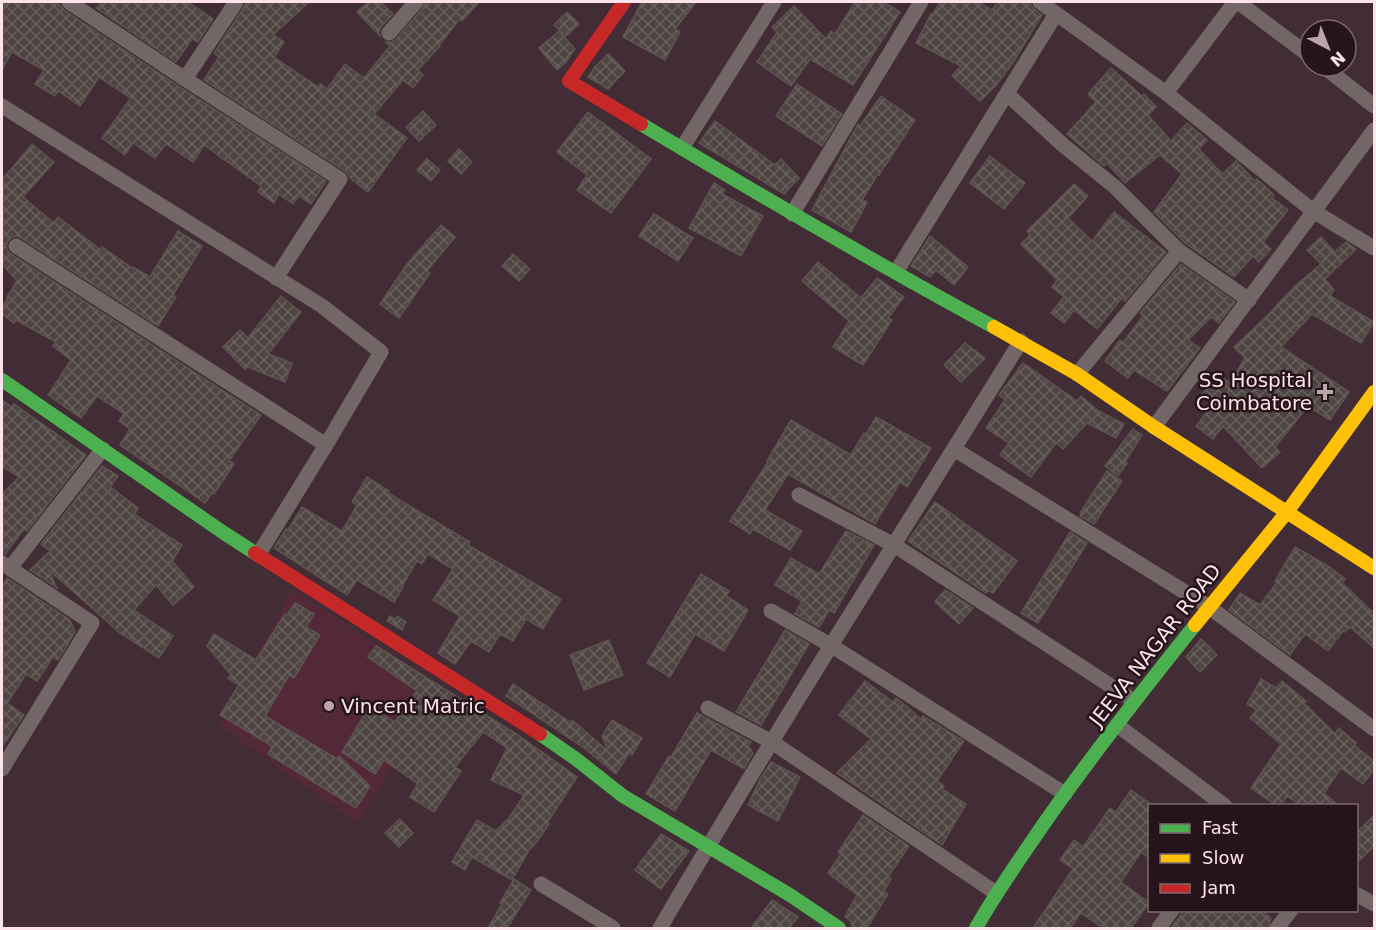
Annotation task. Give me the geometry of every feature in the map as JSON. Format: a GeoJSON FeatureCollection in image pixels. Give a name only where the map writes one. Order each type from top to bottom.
{"type":"FeatureCollection","features":[{"type":"Feature","properties":{"kind":"street"},"geometry":{"type":"LineString","coordinates":[[69,2],[185,80],[340,179],[276,278]]}},
{"type":"Feature","properties":{"kind":"street"},"geometry":{"type":"LineString","coordinates":[[185,80],[236,2]]}},
{"type":"Feature","properties":{"kind":"street"},"geometry":{"type":"LineString","coordinates":[[390,33],[416,2]]}},
{"type":"Feature","properties":{"kind":"street"},"geometry":{"type":"LineString","coordinates":[[624,2],[569,81],[792,214],[1077,374],[1154,427],[1374,568]]}},
{"type":"Feature","properties":{"kind":"street"},"geometry":{"type":"LineString","coordinates":[[682,148],[774,2]]}},
{"type":"Feature","properties":{"kind":"street"},"geometry":{"type":"LineString","coordinates":[[792,214],[921,2]]}},
{"type":"Feature","properties":{"kind":"street"},"geometry":{"type":"LineString","coordinates":[[1040,2],[1166,93],[1313,211],[1374,248]]}},
{"type":"Feature","properties":{"kind":"street"},"geometry":{"type":"LineString","coordinates":[[1166,93],[1237,2],[1298,47]]}},
{"type":"Feature","properties":{"kind":"street"},"geometry":{"type":"LineString","coordinates":[[896,273],[1056,14]]}},
{"type":"Feature","properties":{"kind":"street"},"geometry":{"type":"LineString","coordinates":[[1338,78],[1374,106]]}},
{"type":"Feature","properties":{"kind":"street"},"geometry":{"type":"LineString","coordinates":[[1007,94],[1063,145],[1115,187],[1179,251],[1249,300]]}},
{"type":"Feature","properties":{"kind":"street"},"geometry":{"type":"LineString","coordinates":[[2,106],[322,306],[381,352],[258,555]]}},
{"type":"Feature","properties":{"kind":"street"},"geometry":{"type":"LineString","coordinates":[[1154,427],[1374,130]]}},
{"type":"Feature","properties":{"kind":"street"},"geometry":{"type":"LineString","coordinates":[[15,246],[326,445]]}},
{"type":"Feature","properties":{"kind":"street"},"geometry":{"type":"LineString","coordinates":[[1077,374],[1179,251]]}},
{"type":"Feature","properties":{"kind":"street"},"geometry":{"type":"LineString","coordinates":[[660,928],[771,742],[1021,341]]}},
{"type":"Feature","properties":{"kind":"street"},"geometry":{"type":"LineString","coordinates":[[2,380],[224,533],[525,724],[576,759],[623,796],[790,895],[839,928]]}},
{"type":"Feature","properties":{"kind":"street","name":"JEEVA NAGAR ROAD"},"geometry":{"type":"LineString","coordinates":[[976,928],[996,893],[1134,701],[1287,512],[1374,392]]}},
{"type":"Feature","properties":{"kind":"street"},"geometry":{"type":"LineString","coordinates":[[2,768],[92,623],[6,565],[103,449]]}},
{"type":"Feature","properties":{"kind":"street"},"geometry":{"type":"LineString","coordinates":[[954,449],[1209,607],[1374,729]]}},
{"type":"Feature","properties":{"kind":"street"},"geometry":{"type":"LineString","coordinates":[[799,495],[894,545],[1134,701]]}},
{"type":"Feature","properties":{"kind":"street"},"geometry":{"type":"LineString","coordinates":[[771,611],[832,645],[1065,794]]}},
{"type":"Feature","properties":{"kind":"street"},"geometry":{"type":"LineString","coordinates":[[708,708],[771,742],[996,893]]}},
{"type":"Feature","properties":{"kind":"street"},"geometry":{"type":"LineString","coordinates":[[1117,725],[1222,804]]}},
{"type":"Feature","properties":{"kind":"street"},"geometry":{"type":"LineString","coordinates":[[542,884],[613,928]]}},
{"type":"Feature","properties":{"kind":"street"},"geometry":{"type":"LineString","coordinates":[[1358,895],[1374,904]]}},
{"type":"Feature","properties":{"kind":"street"},"geometry":{"type":"LineString","coordinates":[[1159,928],[1171,912]]}},
{"type":"Feature","properties":{"kind":"street"},"geometry":{"type":"LineString","coordinates":[[1277,928],[1289,912]]}},
{"type":"Feature","properties":{"kind":"shaded area","name":"Vincent Matric"},"geometry":{"type":"Polygon","coordinates":[[[292,589],[440,685],[358,824],[220,726],[292,589]]]}},
{"type":"Feature","properties":{"kind":"building"},"geometry":{"type":"Polygon","coordinates":[[[2,2],[54,2],[60,5],[64,10],[180,87],[326,181],[311,204],[299,196],[293,204],[279,194],[274,203],[258,192],[261,186],[204,145],[193,162],[166,144],[155,158],[133,143],[125,155],[102,138],[131,98],[99,77],[80,106],[58,91],[55,96],[35,84],[44,70],[12,52],[2,70],[2,2]]]}},
{"type":"Feature","properties":{"kind":"building"},"geometry":{"type":"Polygon","coordinates":[[[101,2],[188,2],[213,19],[198,42],[192,39],[176,62],[96,8],[101,2]]]}},
{"type":"Feature","properties":{"kind":"building"},"geometry":{"type":"Polygon","coordinates":[[[246,2],[309,2],[273,35],[284,42],[274,57],[318,87],[321,84],[327,89],[345,64],[364,78],[390,46],[385,42],[392,42],[396,39],[423,8],[425,2],[479,2],[462,21],[460,19],[418,70],[423,75],[413,88],[403,80],[374,114],[407,138],[368,192],[345,171],[204,80],[219,57],[214,53],[246,2]]]}},
{"type":"Feature","properties":{"kind":"building"},"geometry":{"type":"Polygon","coordinates":[[[368,2],[381,2],[393,14],[381,27],[380,36],[357,12],[368,2]]]}},
{"type":"Feature","properties":{"kind":"building"},"geometry":{"type":"Polygon","coordinates":[[[642,2],[696,2],[675,29],[680,32],[665,60],[623,37],[642,2]]]}},
{"type":"Feature","properties":{"kind":"building"},"geometry":{"type":"Polygon","coordinates":[[[855,2],[883,2],[900,12],[853,85],[810,59],[791,86],[757,62],[777,32],[772,27],[794,6],[826,39],[831,31],[835,34],[855,2]]]}},
{"type":"Feature","properties":{"kind":"building"},"geometry":{"type":"Polygon","coordinates":[[[940,2],[978,2],[992,10],[998,2],[1029,2],[1042,15],[1014,61],[997,84],[980,101],[952,76],[961,66],[916,43],[940,2]]]}},
{"type":"Feature","properties":{"kind":"building"},"geometry":{"type":"Polygon","coordinates":[[[567,12],[579,24],[566,36],[554,25],[567,12]]]}},
{"type":"Feature","properties":{"kind":"building"},"geometry":{"type":"Polygon","coordinates":[[[559,31],[575,49],[557,70],[539,48],[559,31]]]}},
{"type":"Feature","properties":{"kind":"building"},"geometry":{"type":"Polygon","coordinates":[[[608,54],[625,71],[608,89],[588,77],[608,54]]]}},
{"type":"Feature","properties":{"kind":"building"},"geometry":{"type":"Polygon","coordinates":[[[1111,68],[1142,96],[1144,94],[1156,107],[1148,115],[1171,141],[1187,123],[1207,140],[1199,149],[1222,174],[1236,161],[1255,181],[1257,179],[1274,195],[1272,198],[1288,210],[1263,242],[1271,249],[1259,262],[1253,256],[1234,277],[1185,243],[1154,212],[1182,174],[1160,155],[1125,183],[1107,163],[1104,166],[1067,134],[1096,102],[1088,94],[1111,68]]]}},
{"type":"Feature","properties":{"kind":"building"},"geometry":{"type":"Polygon","coordinates":[[[797,84],[842,114],[822,146],[776,116],[797,84]]]}},
{"type":"Feature","properties":{"kind":"building"},"geometry":{"type":"Polygon","coordinates":[[[881,96],[915,120],[862,200],[867,202],[851,232],[812,210],[858,124],[860,126],[881,96]]]}},
{"type":"Feature","properties":{"kind":"building"},"geometry":{"type":"Polygon","coordinates":[[[423,111],[436,125],[419,141],[406,127],[423,111]]]}},
{"type":"Feature","properties":{"kind":"building"},"geometry":{"type":"Polygon","coordinates":[[[588,112],[651,159],[611,213],[577,190],[587,175],[557,152],[588,112]]]}},
{"type":"Feature","properties":{"kind":"building"},"geometry":{"type":"Polygon","coordinates":[[[715,121],[775,165],[781,159],[799,178],[784,194],[699,143],[715,121]]]}},
{"type":"Feature","properties":{"kind":"building"},"geometry":{"type":"Polygon","coordinates":[[[32,144],[54,162],[23,197],[54,223],[58,217],[101,250],[102,247],[132,268],[150,277],[178,231],[202,246],[158,326],[21,238],[16,236],[11,238],[6,246],[11,254],[261,415],[229,461],[234,464],[214,494],[212,493],[205,503],[120,445],[130,429],[119,421],[124,414],[97,396],[81,418],[48,395],[71,360],[53,346],[56,342],[16,320],[14,323],[2,314],[2,307],[17,281],[2,264],[2,180],[32,144]]]}},
{"type":"Feature","properties":{"kind":"building"},"geometry":{"type":"Polygon","coordinates":[[[459,149],[472,162],[461,174],[448,161],[459,149]]]}},
{"type":"Feature","properties":{"kind":"building"},"geometry":{"type":"Polygon","coordinates":[[[990,156],[1025,183],[1004,209],[970,183],[990,156]]]}},
{"type":"Feature","properties":{"kind":"building"},"geometry":{"type":"Polygon","coordinates":[[[427,159],[440,170],[431,181],[417,170],[427,159]]]}},
{"type":"Feature","properties":{"kind":"building"},"geometry":{"type":"Polygon","coordinates":[[[714,183],[725,190],[722,194],[763,216],[741,256],[689,228],[714,183]]]}},
{"type":"Feature","properties":{"kind":"building"},"geometry":{"type":"Polygon","coordinates":[[[1074,184],[1088,196],[1068,218],[1092,241],[1114,212],[1166,252],[1125,301],[1122,298],[1097,329],[1074,310],[1064,323],[1051,313],[1064,297],[1052,287],[1057,280],[1021,244],[1030,235],[1027,231],[1074,184]]]}},
{"type":"Feature","properties":{"kind":"building"},"geometry":{"type":"Polygon","coordinates":[[[654,214],[693,238],[678,261],[639,236],[654,214]]]}},
{"type":"Feature","properties":{"kind":"building"},"geometry":{"type":"Polygon","coordinates":[[[441,225],[455,237],[427,271],[430,273],[399,318],[380,304],[407,264],[441,225]]]}},
{"type":"Feature","properties":{"kind":"building"},"geometry":{"type":"Polygon","coordinates":[[[930,236],[968,267],[954,285],[936,270],[930,277],[911,266],[930,236]]]}},
{"type":"Feature","properties":{"kind":"building"},"geometry":{"type":"Polygon","coordinates":[[[1321,237],[1335,252],[1346,242],[1356,249],[1325,279],[1334,290],[1330,296],[1374,322],[1361,343],[1312,314],[1281,347],[1349,392],[1330,420],[1308,406],[1275,447],[1280,452],[1262,468],[1223,426],[1213,439],[1196,426],[1213,404],[1201,395],[1218,374],[1230,383],[1245,358],[1234,347],[1295,286],[1321,264],[1307,250],[1321,237]]]}},
{"type":"Feature","properties":{"kind":"building"},"geometry":{"type":"Polygon","coordinates":[[[513,254],[530,269],[519,281],[502,266],[513,254]]]}},
{"type":"Feature","properties":{"kind":"building"},"geometry":{"type":"Polygon","coordinates":[[[818,262],[861,298],[877,278],[904,297],[888,318],[892,320],[863,365],[833,347],[849,321],[802,281],[818,262]]]}},
{"type":"Feature","properties":{"kind":"building"},"geometry":{"type":"Polygon","coordinates":[[[1181,264],[1235,302],[1219,323],[1211,317],[1188,340],[1200,348],[1167,391],[1134,370],[1128,378],[1105,361],[1120,340],[1123,342],[1143,316],[1140,313],[1181,264]]]}},
{"type":"Feature","properties":{"kind":"building"},"geometry":{"type":"Polygon","coordinates":[[[281,296],[301,312],[268,354],[292,363],[285,382],[248,367],[245,369],[223,347],[240,330],[248,338],[281,296]]]}},
{"type":"Feature","properties":{"kind":"building"},"geometry":{"type":"Polygon","coordinates":[[[965,343],[985,358],[961,382],[944,365],[965,343]]]}},
{"type":"Feature","properties":{"kind":"building"},"geometry":{"type":"Polygon","coordinates":[[[1023,363],[1077,401],[1081,396],[1097,410],[1124,424],[1116,438],[1087,423],[1063,449],[1056,443],[1031,477],[1000,455],[1009,443],[986,428],[1005,400],[999,395],[1023,363]]]}},
{"type":"Feature","properties":{"kind":"building"},"geometry":{"type":"Polygon","coordinates":[[[2,400],[12,407],[14,404],[86,455],[27,531],[24,529],[5,554],[2,553],[2,494],[19,477],[2,466],[2,400]]]}},
{"type":"Feature","properties":{"kind":"building"},"geometry":{"type":"Polygon","coordinates":[[[876,417],[931,448],[907,487],[900,482],[875,524],[788,474],[765,510],[802,531],[790,550],[753,529],[750,534],[730,521],[768,462],[791,420],[851,455],[876,417]]]}},
{"type":"Feature","properties":{"kind":"building"},"geometry":{"type":"Polygon","coordinates":[[[1133,429],[1142,435],[1118,476],[1105,466],[1133,429]]]}},
{"type":"Feature","properties":{"kind":"building"},"geometry":{"type":"Polygon","coordinates":[[[102,466],[118,476],[110,487],[138,508],[134,514],[182,545],[172,561],[194,587],[173,605],[156,585],[134,610],[173,636],[159,658],[120,633],[49,570],[57,588],[30,570],[50,551],[41,544],[102,466]]]}},
{"type":"Feature","properties":{"kind":"building"},"geometry":{"type":"Polygon","coordinates":[[[1107,471],[1122,481],[1094,524],[1080,516],[1080,513],[1107,471]]]}},
{"type":"Feature","properties":{"kind":"building"},"geometry":{"type":"Polygon","coordinates":[[[367,477],[389,491],[388,493],[470,542],[468,545],[561,599],[543,629],[526,619],[513,641],[500,634],[489,652],[471,641],[455,664],[438,653],[460,616],[433,600],[453,569],[428,554],[422,564],[417,561],[394,602],[357,580],[347,595],[274,548],[302,507],[342,531],[357,505],[352,502],[367,477]]]}},
{"type":"Feature","properties":{"kind":"building"},"geometry":{"type":"Polygon","coordinates":[[[935,502],[1017,561],[993,593],[989,591],[986,593],[908,541],[935,502]]]}},
{"type":"Feature","properties":{"kind":"building"},"geometry":{"type":"Polygon","coordinates":[[[846,531],[874,545],[834,613],[829,610],[819,627],[795,614],[802,601],[775,585],[791,558],[819,574],[846,531]]]}},
{"type":"Feature","properties":{"kind":"building"},"geometry":{"type":"Polygon","coordinates":[[[1070,532],[1087,543],[1038,623],[1021,613],[1070,532]]]}},
{"type":"Feature","properties":{"kind":"building"},"geometry":{"type":"Polygon","coordinates":[[[1295,547],[1345,579],[1342,583],[1374,613],[1374,648],[1350,627],[1345,632],[1343,631],[1328,651],[1305,634],[1290,655],[1229,610],[1240,593],[1260,605],[1277,582],[1275,581],[1295,547]]]}},
{"type":"Feature","properties":{"kind":"building"},"geometry":{"type":"Polygon","coordinates":[[[701,574],[729,591],[726,596],[748,610],[724,651],[695,634],[670,677],[647,663],[701,574]]]}},
{"type":"Feature","properties":{"kind":"building"},"geometry":{"type":"Polygon","coordinates":[[[7,578],[70,620],[75,632],[58,660],[53,657],[37,681],[26,674],[7,703],[24,715],[2,747],[2,587],[7,578]]]}},
{"type":"Feature","properties":{"kind":"building"},"geometry":{"type":"Polygon","coordinates":[[[945,590],[973,608],[959,624],[935,602],[945,590]]]}},
{"type":"Feature","properties":{"kind":"building"},"geometry":{"type":"Polygon","coordinates":[[[295,603],[314,614],[306,627],[320,635],[294,678],[289,675],[265,716],[337,759],[339,756],[370,786],[356,808],[268,754],[272,746],[220,715],[239,685],[228,678],[231,675],[207,646],[214,634],[256,660],[285,614],[287,615],[295,603]]]}},
{"type":"Feature","properties":{"kind":"building"},"geometry":{"type":"Polygon","coordinates":[[[390,616],[395,619],[397,616],[406,622],[402,630],[387,621],[390,616]]]}},
{"type":"Feature","properties":{"kind":"building"},"geometry":{"type":"Polygon","coordinates":[[[785,630],[809,644],[761,725],[736,712],[785,630]]]}},
{"type":"Feature","properties":{"kind":"building"},"geometry":{"type":"Polygon","coordinates":[[[1201,639],[1217,655],[1200,672],[1186,657],[1201,639]]]}},
{"type":"Feature","properties":{"kind":"building"},"geometry":{"type":"Polygon","coordinates":[[[609,640],[623,675],[584,690],[570,655],[609,640]]]}},
{"type":"Feature","properties":{"kind":"building"},"geometry":{"type":"Polygon","coordinates":[[[376,646],[518,735],[577,777],[512,880],[472,857],[465,870],[452,862],[477,820],[496,831],[509,818],[524,795],[491,780],[507,748],[483,732],[455,767],[461,771],[434,812],[410,797],[418,784],[384,760],[375,774],[342,752],[369,707],[395,722],[417,691],[368,657],[376,646]]]}},
{"type":"Feature","properties":{"kind":"building"},"geometry":{"type":"Polygon","coordinates":[[[1261,679],[1276,688],[1282,681],[1306,701],[1304,703],[1335,734],[1339,728],[1356,743],[1354,745],[1374,761],[1374,769],[1363,784],[1341,768],[1324,793],[1337,804],[1298,804],[1287,796],[1281,804],[1274,804],[1251,788],[1281,744],[1250,718],[1257,710],[1247,704],[1261,679]]]}},
{"type":"Feature","properties":{"kind":"building"},"geometry":{"type":"Polygon","coordinates":[[[865,681],[893,702],[896,698],[899,700],[921,719],[923,716],[964,741],[937,781],[944,786],[942,789],[966,804],[942,845],[837,773],[871,739],[839,715],[865,681]]]}},
{"type":"Feature","properties":{"kind":"building"},"geometry":{"type":"Polygon","coordinates":[[[513,684],[570,722],[572,720],[608,751],[602,736],[612,720],[642,738],[632,755],[629,753],[616,774],[584,748],[506,696],[513,684]]]}},
{"type":"Feature","properties":{"kind":"building"},"geometry":{"type":"Polygon","coordinates":[[[697,713],[751,742],[748,747],[753,753],[744,769],[711,750],[675,811],[646,794],[697,713]]]}},
{"type":"Feature","properties":{"kind":"building"},"geometry":{"type":"Polygon","coordinates":[[[771,762],[800,777],[778,821],[748,805],[771,762]]]}},
{"type":"Feature","properties":{"kind":"building"},"geometry":{"type":"Polygon","coordinates":[[[1131,790],[1149,803],[1148,857],[1141,852],[1121,882],[1148,904],[1131,928],[1103,928],[1081,913],[1070,928],[1033,928],[1073,869],[1060,860],[1074,840],[1083,847],[1110,808],[1116,812],[1131,790]]]}},
{"type":"Feature","properties":{"kind":"building"},"geometry":{"type":"Polygon","coordinates":[[[863,815],[909,846],[888,877],[891,879],[884,891],[888,894],[867,928],[852,928],[851,922],[845,916],[857,895],[828,873],[841,854],[838,852],[863,815]]]}},
{"type":"Feature","properties":{"kind":"building"},"geometry":{"type":"Polygon","coordinates":[[[1374,815],[1374,846],[1358,862],[1358,831],[1374,815]]]}},
{"type":"Feature","properties":{"kind":"building"},"geometry":{"type":"Polygon","coordinates":[[[400,819],[413,833],[399,847],[385,833],[400,819]]]}},
{"type":"Feature","properties":{"kind":"building"},"geometry":{"type":"Polygon","coordinates":[[[661,834],[689,851],[661,889],[635,870],[661,834]]]}},
{"type":"Feature","properties":{"kind":"building"},"geometry":{"type":"Polygon","coordinates":[[[514,879],[531,890],[507,928],[488,928],[502,904],[500,903],[514,879]]]}},
{"type":"Feature","properties":{"kind":"building"},"geometry":{"type":"Polygon","coordinates":[[[772,900],[798,917],[789,928],[751,928],[772,900]]]}},
{"type":"Feature","properties":{"kind":"building"},"geometry":{"type":"Polygon","coordinates":[[[1181,912],[1265,912],[1271,919],[1268,928],[1171,928],[1181,912]]]}},
{"type":"Feature","properties":{"kind":"traffic: fast"},"geometry":{"type":"LineString","coordinates":[[641,124],[817,228],[994,327]]}},
{"type":"Feature","properties":{"kind":"traffic: fast"},"geometry":{"type":"LineString","coordinates":[[2,380],[255,553]]}},
{"type":"Feature","properties":{"kind":"traffic: fast"},"geometry":{"type":"LineString","coordinates":[[976,928],[1008,876],[1061,799],[1195,625]]}},
{"type":"Feature","properties":{"kind":"traffic: fast"},"geometry":{"type":"LineString","coordinates":[[540,734],[623,796],[790,895],[839,928]]}},
{"type":"Feature","properties":{"kind":"traffic: slow"},"geometry":{"type":"LineString","coordinates":[[994,327],[1077,374],[1154,427],[1374,568]]}},
{"type":"Feature","properties":{"kind":"traffic: slow"},"geometry":{"type":"LineString","coordinates":[[1195,625],[1287,512],[1374,392]]}},
{"type":"Feature","properties":{"kind":"traffic: jam"},"geometry":{"type":"LineString","coordinates":[[624,2],[569,81],[641,124]]}},
{"type":"Feature","properties":{"kind":"traffic: jam"},"geometry":{"type":"LineString","coordinates":[[255,553],[540,734]]}},
{"type":"Feature","properties":{"kind":"place","name":"SS Hospital Coimbatore"},"geometry":{"type":"Point","coordinates":[1325,392]}},
{"type":"Feature","properties":{"kind":"place","name":"Vincent Matric"},"geometry":{"type":"Point","coordinates":[329,706]}}]}
